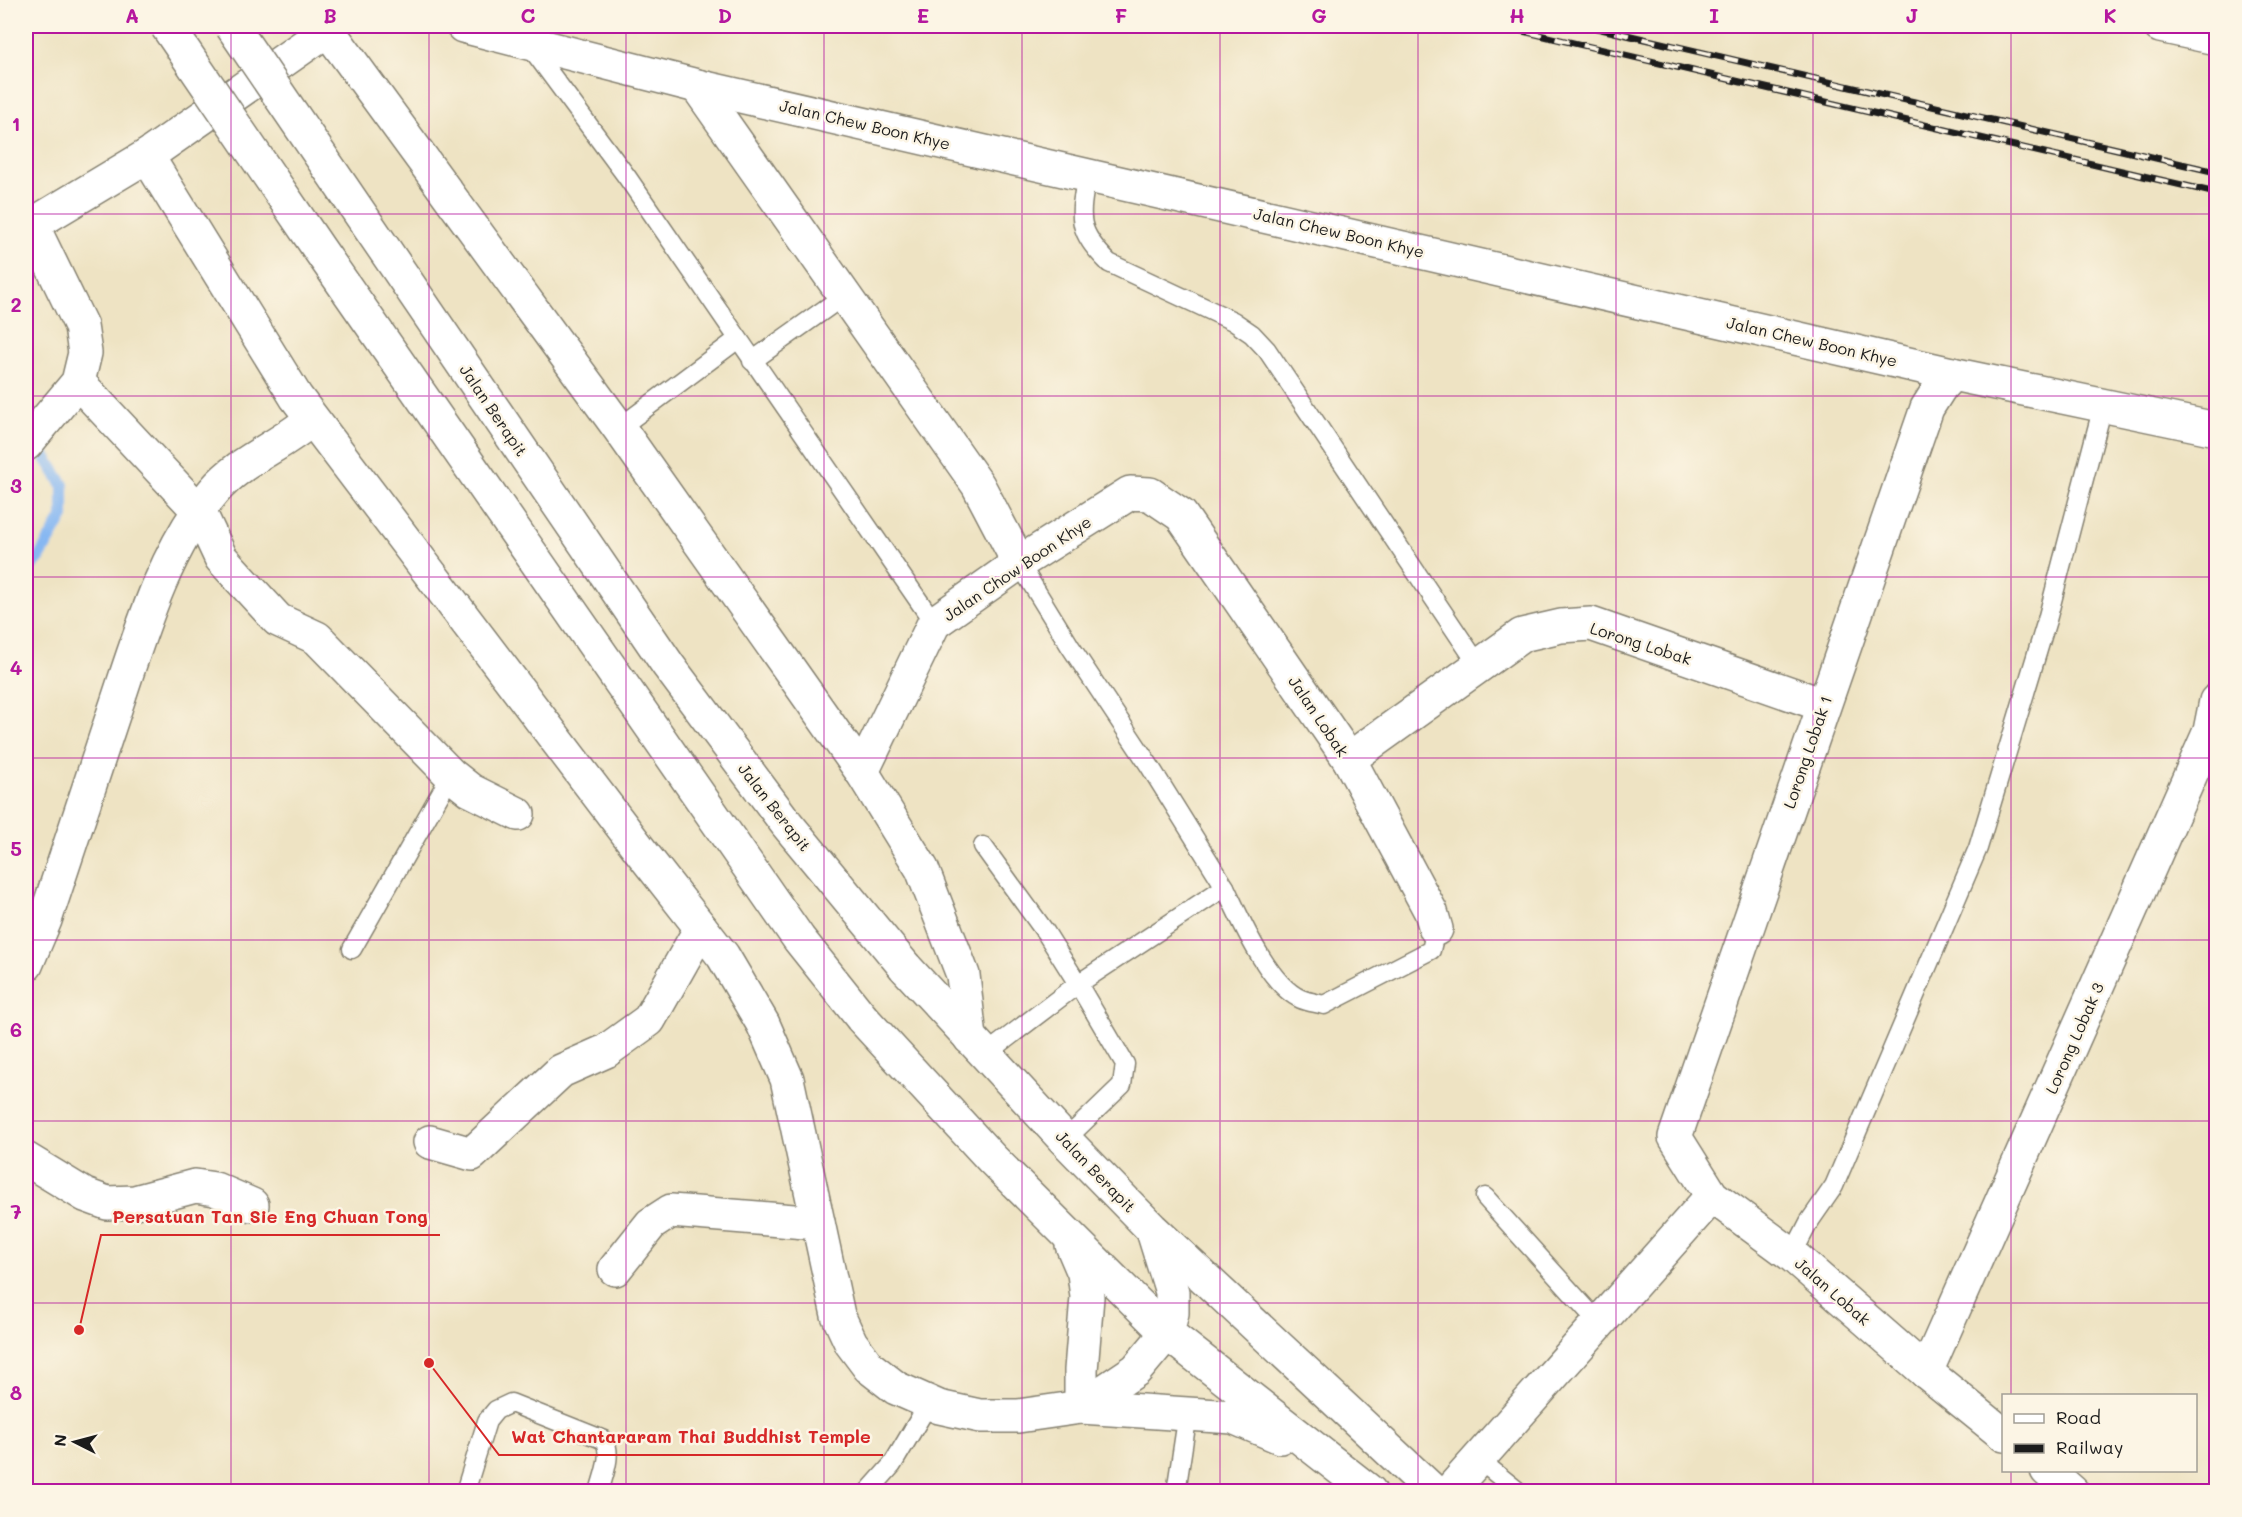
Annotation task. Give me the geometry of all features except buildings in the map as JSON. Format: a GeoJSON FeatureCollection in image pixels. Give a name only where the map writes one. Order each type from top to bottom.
{"type":"FeatureCollection","features":[{"type":"Feature","properties":{"kind":"street"},"geometry":{"type":"LineString","coordinates":[[166,26],[799,939],[862,1018],[992,1159],[1167,1333],[1370,1491]]}},
{"type":"Feature","properties":{"kind":"street","name":"Jalan Berapit"},"geometry":{"type":"LineString","coordinates":[[232,26],[668,665],[786,823],[905,967],[1065,1140],[1152,1229],[1434,1491]]}},
{"type":"Feature","properties":{"kind":"street","name":"Jalan Chew Boon Khye"},"geometry":{"type":"LineString","coordinates":[[463,26],[697,86],[1952,374],[2217,429]]}},
{"type":"Feature","properties":{"kind":"street"},"geometry":{"type":"LineString","coordinates":[[2160,26],[2217,38]]}},
{"type":"Feature","properties":{"kind":"street"},"geometry":{"type":"LineString","coordinates":[[26,444],[78,382],[85,352],[81,326],[32,225],[147,156],[329,27],[619,428],[862,772],[922,869],[963,975],[978,1046]]}},
{"type":"Feature","properties":{"kind":"street"},"geometry":{"type":"LineString","coordinates":[[697,86],[978,485],[1019,563]]}},
{"type":"Feature","properties":{"kind":"street"},"geometry":{"type":"LineString","coordinates":[[147,156],[296,397],[723,956],[764,1024],[787,1079],[838,1315],[851,1343],[869,1366],[896,1388],[929,1403],[980,1416],[1018,1416],[1081,1407],[1233,1417],[1323,1456]]}},
{"type":"Feature","properties":{"kind":"street","name":"Lorong Lobak 1"},"geometry":{"type":"LineString","coordinates":[[1675,1137],[1927,408],[1952,374]]}},
{"type":"Feature","properties":{"kind":"street"},"geometry":{"type":"LineString","coordinates":[[78,382],[199,511],[220,558],[278,620],[317,638],[451,776],[470,790],[518,814]]}},
{"type":"Feature","properties":{"kind":"street"},"geometry":{"type":"LineString","coordinates":[[26,964],[48,908],[147,612],[179,543],[199,511],[218,487],[236,470],[281,443],[312,419]]}},
{"type":"Feature","properties":{"kind":"street","name":"Jalan Chow Boon Khye"},"geometry":{"type":"LineString","coordinates":[[862,772],[934,623],[1019,563],[1130,493],[1150,494],[1181,515]]}},
{"type":"Feature","properties":{"kind":"street","name":"Jalan Lobak"},"geometry":{"type":"LineString","coordinates":[[1181,515],[1349,759],[1431,912],[1436,929]]}},
{"type":"Feature","properties":{"kind":"street","name":"Lorong Lobak"},"geometry":{"type":"LineString","coordinates":[[1349,759],[1522,635],[1561,626],[1590,624],[1823,705]]}},
{"type":"Feature","properties":{"kind":"street","name":"Lorong Lobak 3"},"geometry":{"type":"LineString","coordinates":[[1926,1372],[2210,731],[2217,701]]}},
{"type":"Feature","properties":{"kind":"street"},"geometry":{"type":"LineString","coordinates":[[430,1142],[472,1154],[561,1071],[606,1051],[649,1020],[701,928]]}},
{"type":"Feature","properties":{"kind":"street","name":"Jalan Lobak"},"geometry":{"type":"LineString","coordinates":[[1675,1137],[1712,1196],[1792,1255],[1926,1372],[2002,1433]]}},
{"type":"Feature","properties":{"kind":"street"},"geometry":{"type":"LineString","coordinates":[[26,1159],[85,1195],[107,1203],[135,1202],[195,1186],[215,1188],[252,1205]]}},
{"type":"Feature","properties":{"kind":"street"},"geometry":{"type":"LineString","coordinates":[[1449,1491],[1712,1196]]}},
{"type":"Feature","properties":{"kind":"street"},"geometry":{"type":"LineString","coordinates":[[615,1269],[651,1224],[671,1211],[818,1223]]}},
{"type":"Feature","properties":{"kind":"street"},"geometry":{"type":"LineString","coordinates":[[1081,1407],[1136,1370],[1167,1333],[1172,1313],[1172,1292],[1152,1229]]}},
{"type":"Feature","properties":{"kind":"street"},"geometry":{"type":"LineString","coordinates":[[1067,1235],[1084,1273],[1087,1297],[1081,1370],[1081,1407]]}},
{"type":"Feature","properties":{"kind":"street"},"geometry":{"type":"LineString","coordinates":[[2049,1472],[2073,1491]]}},
{"type":"Feature","properties":{"kind":"lane"},"geometry":{"type":"LineString","coordinates":[[528,44],[627,177],[934,623]]}},
{"type":"Feature","properties":{"kind":"lane"},"geometry":{"type":"LineString","coordinates":[[1087,175],[1080,211],[1084,232],[1097,251],[1109,263],[1233,321],[1252,334],[1267,350],[1479,666]]}},
{"type":"Feature","properties":{"kind":"lane"},"geometry":{"type":"LineString","coordinates":[[752,361],[845,296]]}},
{"type":"Feature","properties":{"kind":"lane"},"geometry":{"type":"LineString","coordinates":[[619,428],[738,339]]}},
{"type":"Feature","properties":{"kind":"lane"},"geometry":{"type":"LineString","coordinates":[[1792,1255],[1809,1222],[1834,1186],[1978,848],[2048,620],[2103,406]]}},
{"type":"Feature","properties":{"kind":"lane"},"geometry":{"type":"LineString","coordinates":[[1019,563],[1225,887],[1258,954],[1279,982],[1299,999],[1324,1005],[1431,950],[1436,929]]}},
{"type":"Feature","properties":{"kind":"lane"},"geometry":{"type":"LineString","coordinates":[[352,949],[451,776]]}},
{"type":"Feature","properties":{"kind":"lane"},"geometry":{"type":"LineString","coordinates":[[983,846],[1046,933],[1125,1064],[1122,1085],[1065,1140]]}},
{"type":"Feature","properties":{"kind":"lane"},"geometry":{"type":"LineString","coordinates":[[978,1046],[1078,984],[1225,887]]}},
{"type":"Feature","properties":{"kind":"lane"},"geometry":{"type":"LineString","coordinates":[[1485,1197],[1599,1323]]}},
{"type":"Feature","properties":{"kind":"lane"},"geometry":{"type":"LineString","coordinates":[[465,1491],[487,1421],[496,1410],[511,1403],[604,1440],[608,1446],[608,1455],[598,1491]]}},
{"type":"Feature","properties":{"kind":"lane"},"geometry":{"type":"LineString","coordinates":[[868,1491],[892,1465],[929,1403]]}},
{"type":"Feature","properties":{"kind":"lane"},"geometry":{"type":"LineString","coordinates":[[1176,1491],[1188,1413]]}},
{"type":"Feature","properties":{"kind":"lane"},"geometry":{"type":"LineString","coordinates":[[1478,1460],[1519,1491]]}},
{"type":"Feature","properties":{"kind":"waterway"},"geometry":{"type":"LineString","coordinates":[[26,571],[39,558],[63,516],[63,485],[34,439]]}},
{"type":"Feature","properties":{"kind":"railway"},"geometry":{"type":"LineString","coordinates":[[1501,26],[2216,193]]}},
{"type":"Feature","properties":{"kind":"railway"},"geometry":{"type":"LineString","coordinates":[[1588,26],[2216,172]]}},
{"type":"Feature","properties":{"kind":"place","name":"Persatuan Tan Sie Eng Chuan Tong"},"geometry":{"type":"Point","coordinates":[79,1330]}},
{"type":"Feature","properties":{"kind":"place","name":"Wat Chantararam Thai Buddhist Temple"},"geometry":{"type":"Point","coordinates":[429,1363]}}]}
